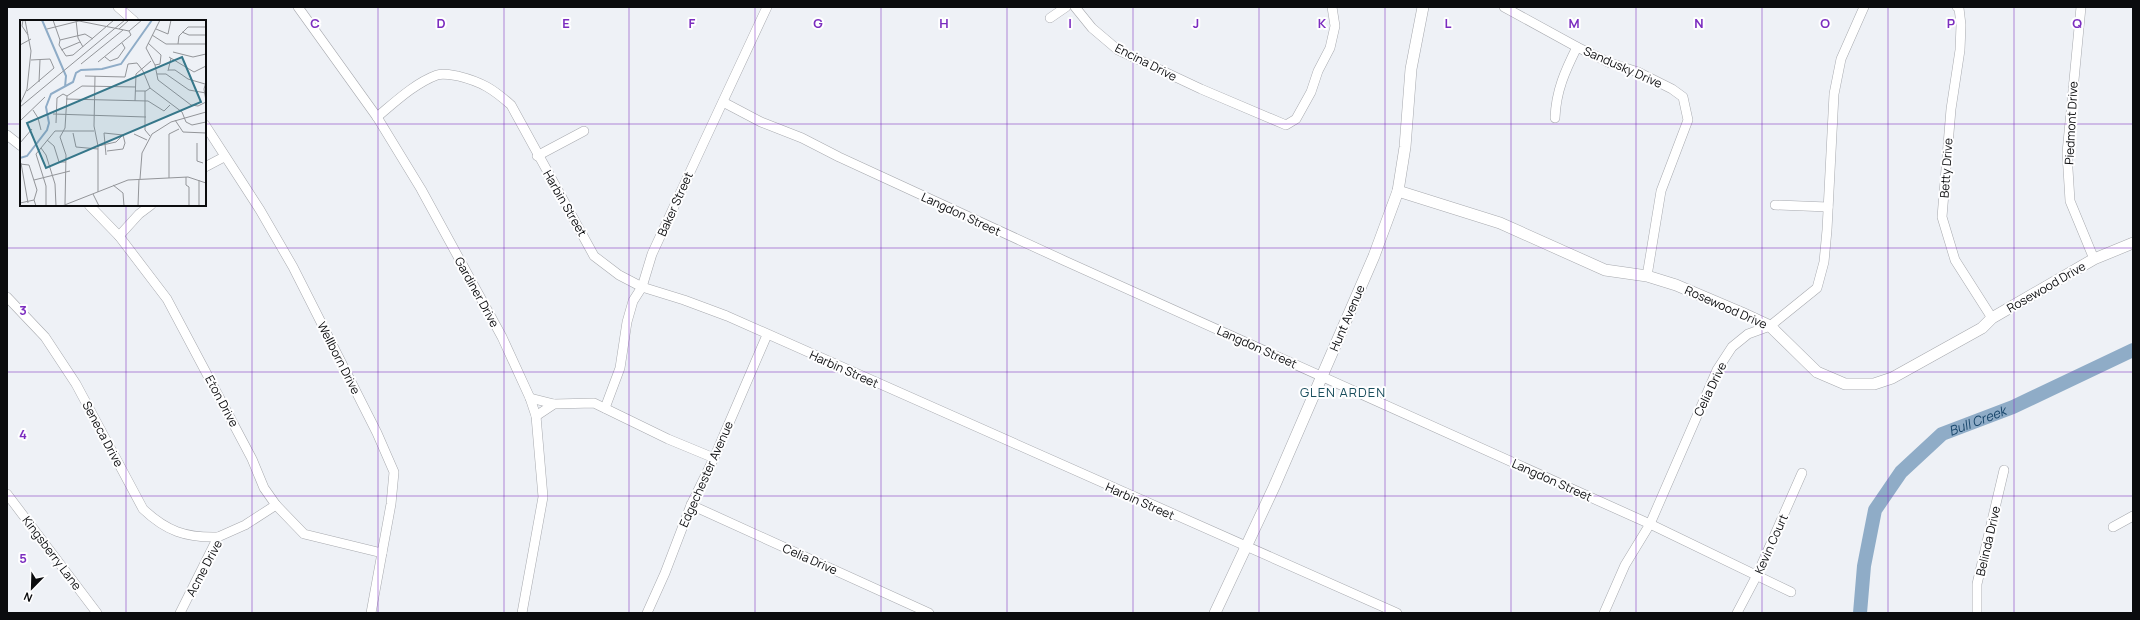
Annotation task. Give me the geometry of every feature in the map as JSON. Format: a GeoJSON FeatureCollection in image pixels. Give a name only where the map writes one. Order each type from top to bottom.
{"type":"FeatureCollection","features":[{"type":"Feature","properties":{"kind":"street"},"geometry":{"type":"LineString","coordinates":[[118,7],[133,20]]}},
{"type":"Feature","properties":{"kind":"street","name":"Gardiner Drive"},"geometry":{"type":"LineString","coordinates":[[298,7],[377,118],[421,189],[502,337],[530,398],[536,416],[543,497],[522,613]]}},
{"type":"Feature","properties":{"kind":"street","name":"Baker Street"},"geometry":{"type":"LineString","coordinates":[[605,408],[620,368],[627,322],[633,302],[642,287],[652,254],[767,7]]}},
{"type":"Feature","properties":{"kind":"street"},"geometry":{"type":"LineString","coordinates":[[1050,18],[1066,7]]}},
{"type":"Feature","properties":{"kind":"street","name":"Encina Drive"},"geometry":{"type":"LineString","coordinates":[[1075,7],[1092,28],[1118,50],[1286,125],[1296,119],[1312,92],[1318,71],[1330,48],[1335,26],[1332,7]]}},
{"type":"Feature","properties":{"kind":"street","name":"Hunt Avenue"},"geometry":{"type":"LineString","coordinates":[[1215,613],[1253,532],[1322,376],[1374,256],[1398,191],[1405,147],[1411,69],[1422,7]]}},
{"type":"Feature","properties":{"kind":"street","name":"Sandusky Drive"},"geometry":{"type":"LineString","coordinates":[[1504,7],[1577,47],[1610,63],[1638,72],[1672,89],[1683,97],[1688,120],[1661,191],[1647,276]]}},
{"type":"Feature","properties":{"kind":"street","name":"Celia Drive"},"geometry":{"type":"LineString","coordinates":[[1604,613],[1625,565],[1650,524],[1717,370],[1732,347],[1748,334],[1770,326],[1817,288],[1824,262],[1834,94],[1842,59],[1864,7]]}},
{"type":"Feature","properties":{"kind":"street","name":"Betty Drive"},"geometry":{"type":"LineString","coordinates":[[1957,7],[1959,8],[1961,25],[1960,50],[1951,109],[1942,217],[1955,260],[1992,318]]}},
{"type":"Feature","properties":{"kind":"street","name":"Piedmont Drive"},"geometry":{"type":"LineString","coordinates":[[2081,7],[2067,153],[2070,201],[2094,258]]}},
{"type":"Feature","properties":{"kind":"street"},"geometry":{"type":"LineString","coordinates":[[1555,118],[1555,101],[1562,78],[1577,47]]}},
{"type":"Feature","properties":{"kind":"street","name":"Harbin Street"},"geometry":{"type":"LineString","coordinates":[[377,118],[424,81],[439,74],[477,81],[494,90],[511,106],[537,156],[568,206],[594,256],[619,275],[642,287],[684,300],[767,335],[1397,613]]}},
{"type":"Feature","properties":{"kind":"street","name":"Langdon Street"},"geometry":{"type":"LineString","coordinates":[[723,102],[761,122],[802,138],[874,174],[1650,524],[1791,592]]}},
{"type":"Feature","properties":{"kind":"street","name":"Wellborn Drive"},"geometry":{"type":"LineString","coordinates":[[206,128],[260,210],[293,267],[377,433],[394,472],[391,504],[371,613]]}},
{"type":"Feature","properties":{"kind":"street"},"geometry":{"type":"LineString","coordinates":[[537,156],[584,132]]}},
{"type":"Feature","properties":{"kind":"street"},"geometry":{"type":"LineString","coordinates":[[7,135],[20,145]]}},
{"type":"Feature","properties":{"kind":"street"},"geometry":{"type":"LineString","coordinates":[[206,166],[224,157]]}},
{"type":"Feature","properties":{"kind":"street","name":"Rosewood Drive"},"geometry":{"type":"LineString","coordinates":[[1398,191],[1500,223],[1605,270],[1647,276],[1676,285],[1770,326],[1817,372],[1845,384],[1874,384],[1892,378],[1982,328],[1992,318],[2094,258],[2133,243]]}},
{"type":"Feature","properties":{"kind":"street"},"geometry":{"type":"LineString","coordinates":[[1775,205],[1828,207]]}},
{"type":"Feature","properties":{"kind":"street","name":"Eton Drive"},"geometry":{"type":"LineString","coordinates":[[90,206],[119,236],[167,299],[252,459],[264,488],[276,506],[304,534],[382,553]]}},
{"type":"Feature","properties":{"kind":"street"},"geometry":{"type":"LineString","coordinates":[[119,236],[138,214],[150,206]]}},
{"type":"Feature","properties":{"kind":"street","name":"Seneca Drive"},"geometry":{"type":"LineString","coordinates":[[7,296],[45,337],[76,384],[143,509],[157,522],[174,530],[196,537],[218,536]]}},
{"type":"Feature","properties":{"kind":"street","name":"Edgechester Avenue"},"geometry":{"type":"LineString","coordinates":[[647,613],[665,573],[691,505],[714,458],[767,335]]}},
{"type":"Feature","properties":{"kind":"street"},"geometry":{"type":"LineString","coordinates":[[530,398],[554,404],[594,403],[668,439],[714,458]]}},
{"type":"Feature","properties":{"kind":"street"},"geometry":{"type":"LineString","coordinates":[[536,416],[554,404]]}},
{"type":"Feature","properties":{"kind":"street","name":"Belinda Drive"},"geometry":{"type":"LineString","coordinates":[[1977,613],[1977,584],[2004,470]]}},
{"type":"Feature","properties":{"kind":"street","name":"Kevin Court"},"geometry":{"type":"LineString","coordinates":[[1737,613],[1757,575],[1802,473]]}},
{"type":"Feature","properties":{"kind":"street","name":"Kingsberry Lane"},"geometry":{"type":"LineString","coordinates":[[7,494],[97,613]]}},
{"type":"Feature","properties":{"kind":"street","name":"Celia Drive"},"geometry":{"type":"LineString","coordinates":[[691,505],[929,613]]}},
{"type":"Feature","properties":{"kind":"street","name":"Acme Drive"},"geometry":{"type":"LineString","coordinates":[[180,613],[218,536],[245,525],[276,506]]}},
{"type":"Feature","properties":{"kind":"street"},"geometry":{"type":"LineString","coordinates":[[2113,527],[2133,516]]}},
{"type":"Feature","properties":{"kind":"street"},"geometry":{"type":"LineString","coordinates":[[1234,541],[1253,532]]}},
{"type":"Feature","properties":{"kind":"waterway","name":"Bull Creek"},"geometry":{"type":"LineString","coordinates":[[1860,613],[1864,566],[1875,510],[1901,472],[1942,434],[2013,407],[2133,350]]}},
{"type":"Feature","properties":{"kind":"district","name":"GLEN ARDEN"},"geometry":{"type":"Point","coordinates":[1343,392]}}]}
